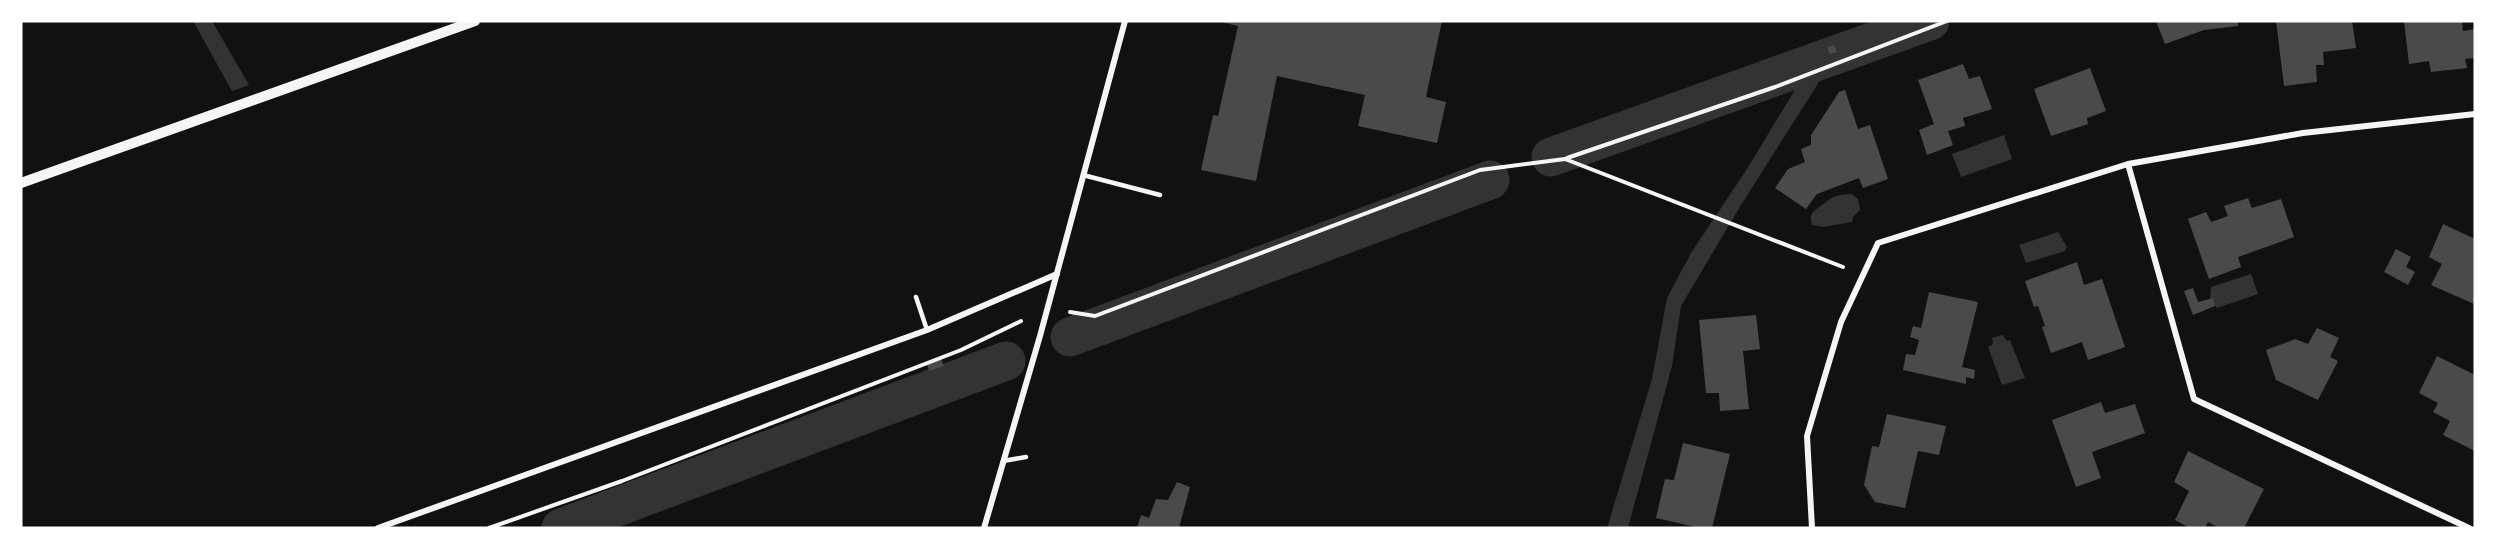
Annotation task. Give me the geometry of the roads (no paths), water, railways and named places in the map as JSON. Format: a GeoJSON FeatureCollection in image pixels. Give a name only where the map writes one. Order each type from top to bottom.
{"type":"FeatureCollection","features":[{"type":"Feature","properties":{"kind":"street"},"geometry":{"type":"LineString","coordinates":[[21,183],[475,21]]}},
{"type":"Feature","properties":{"kind":"street"},"geometry":{"type":"LineString","coordinates":[[984,528],[1057,274],[1125,21]]}},
{"type":"Feature","properties":{"kind":"street"},"geometry":{"type":"LineString","coordinates":[[1812,528],[1807,436],[1841,322],[1878,243],[2128,164],[2303,133],[2475,114]]}},
{"type":"Feature","properties":{"kind":"street"},"geometry":{"type":"LineString","coordinates":[[2128,164],[2194,399],[2469,528]]}},
{"type":"Feature","properties":{"kind":"street"},"geometry":{"type":"LineString","coordinates":[[378,528],[927,330],[1057,274]]}},
{"type":"Feature","properties":{"kind":"lane"},"geometry":{"type":"LineString","coordinates":[[1083,175],[1160,195]]}},
{"type":"Feature","properties":{"kind":"lane"},"geometry":{"type":"LineString","coordinates":[[916,297],[927,330]]}},
{"type":"Feature","properties":{"kind":"lane"},"geometry":{"type":"LineString","coordinates":[[1003,461],[1026,457]]}},
{"type":"Feature","properties":{"kind":"waterway"},"geometry":{"type":"LineString","coordinates":[[1551,157],[1930,21]]}},
{"type":"Feature","properties":{"kind":"waterway"},"geometry":{"type":"LineString","coordinates":[[1070,337],[1490,180]]}},
{"type":"Feature","properties":{"kind":"waterway"},"geometry":{"type":"LineString","coordinates":[[561,528],[1006,361]]}}]}
